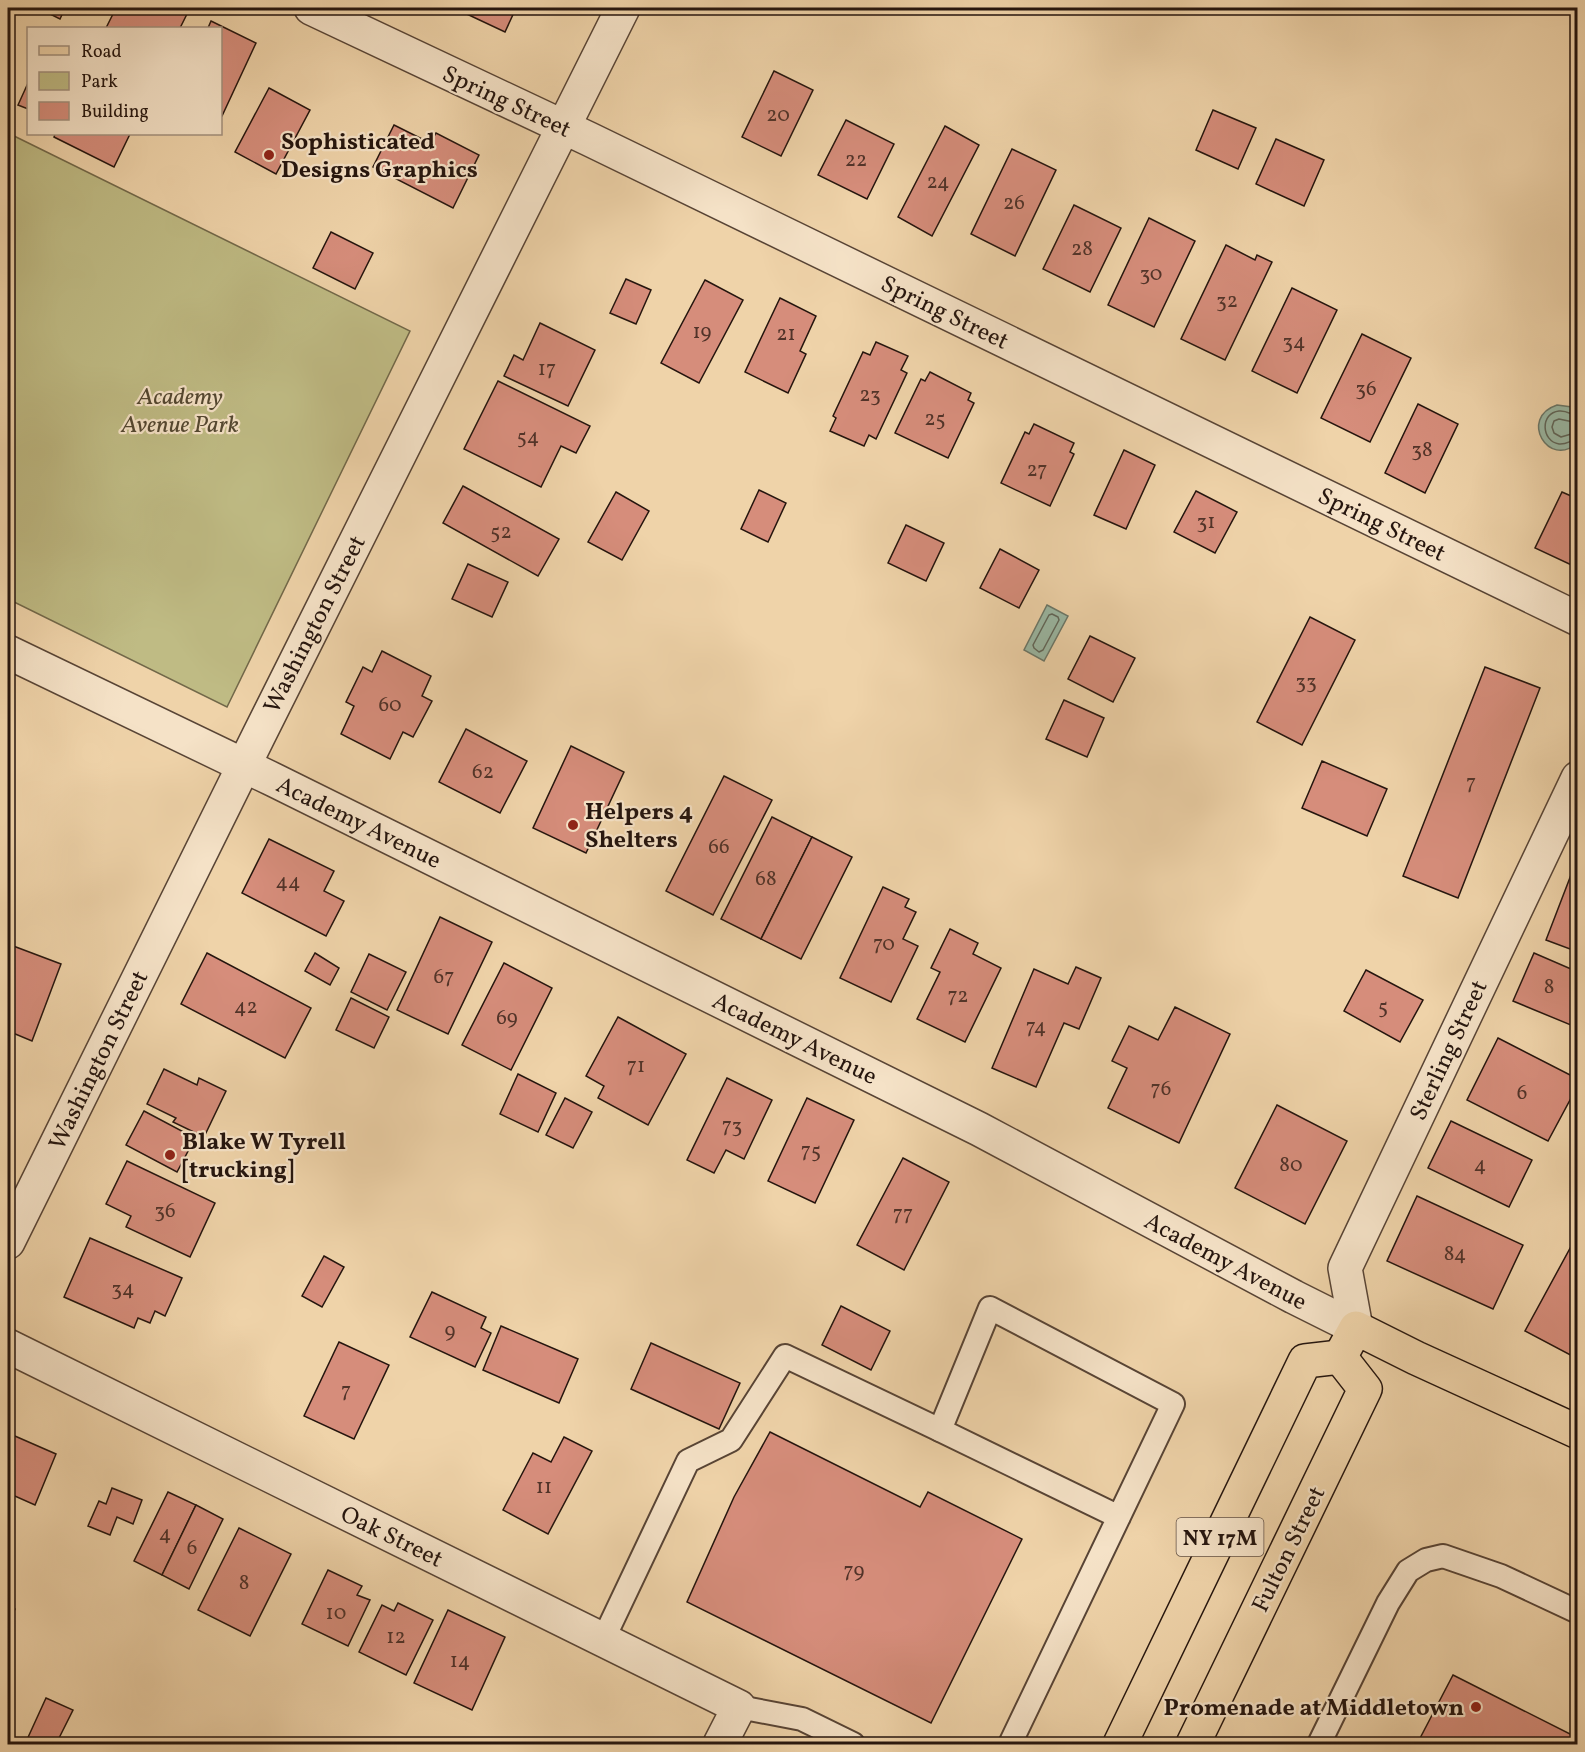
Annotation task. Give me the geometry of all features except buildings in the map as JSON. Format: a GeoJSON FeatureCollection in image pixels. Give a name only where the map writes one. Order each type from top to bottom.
{"type":"FeatureCollection","features":[{"type":"Feature","properties":{"kind":"main road"},"geometry":{"type":"LineString","coordinates":[[1340,1357],[1356,1328]]}},
{"type":"Feature","properties":{"kind":"main road","name":"Academy Avenue"},"geometry":{"type":"LineString","coordinates":[[1356,1328],[1426,1363],[1578,1432]]}},
{"type":"Feature","properties":{"kind":"main road","name":"NY 17M"},"geometry":{"type":"LineString","coordinates":[[1119,1744],[1305,1360],[1340,1357]]}},
{"type":"Feature","properties":{"kind":"main road","name":"Fulton Street"},"geometry":{"type":"LineString","coordinates":[[1192,1744],[1365,1389],[1340,1357]]}},
{"type":"Feature","properties":{"kind":"street","name":"Spring Street"},"geometry":{"type":"LineString","coordinates":[[311,8],[563,127],[1578,618]]}},
{"type":"Feature","properties":{"kind":"street","name":"Washington Street"},"geometry":{"type":"LineString","coordinates":[[11,1225],[623,8]]}},
{"type":"Feature","properties":{"kind":"street","name":"Academy Avenue"},"geometry":{"type":"LineString","coordinates":[[8,652],[274,780],[979,1129],[1356,1328]]}},
{"type":"Feature","properties":{"kind":"street","name":"Sterling Street"},"geometry":{"type":"LineString","coordinates":[[1356,1328],[1345,1268],[1578,778]]}},
{"type":"Feature","properties":{"kind":"street","name":"Oak Street"},"geometry":{"type":"LineString","coordinates":[[8,1346],[739,1707]]}},
{"type":"Feature","properties":{"kind":"street"},"geometry":{"type":"LineString","coordinates":[[720,1744],[739,1707]]}},
{"type":"Feature","properties":{"kind":"lane"},"geometry":{"type":"LineString","coordinates":[[940,1430],[990,1308],[1173,1404],[1010,1744]]}},
{"type":"Feature","properties":{"kind":"lane"},"geometry":{"type":"LineString","coordinates":[[603,1640],[688,1461],[731,1440],[785,1356],[1119,1517]]}},
{"type":"Feature","properties":{"kind":"lane"},"geometry":{"type":"LineString","coordinates":[[1320,1744],[1388,1603],[1408,1571],[1426,1560],[1443,1556],[1501,1576],[1578,1612]]}},
{"type":"Feature","properties":{"kind":"lane"},"geometry":{"type":"LineString","coordinates":[[739,1707],[802,1719],[853,1744]]}},
{"type":"Feature","properties":{"kind":"green space","name":"Academy Avenue Park"},"geometry":{"type":"Polygon","coordinates":[[[8,133],[410,331],[227,707],[8,599],[8,133]]]}},
{"type":"Feature","properties":{"kind":"water"},"geometry":{"type":"Polygon","coordinates":[[[1557,405],[1572,407],[1577,412],[1577,443],[1567,449],[1557,450],[1548,446],[1539,430],[1540,420],[1546,411],[1557,405]]]}},
{"type":"Feature","properties":{"kind":"water"},"geometry":{"type":"Polygon","coordinates":[[[1047,605],[1068,616],[1044,661],[1024,650],[1047,605]]]}},
{"type":"Feature","properties":{"kind":"place","name":"Sophisticated Designs Graphics"},"geometry":{"type":"Point","coordinates":[269,155]}},
{"type":"Feature","properties":{"kind":"place","name":"Helpers 4 Shelters"},"geometry":{"type":"Point","coordinates":[573,825]}},
{"type":"Feature","properties":{"kind":"place","name":"Blake W Tyrell [trucking]"},"geometry":{"type":"Point","coordinates":[170,1155]}},
{"type":"Feature","properties":{"kind":"place","name":"Promenade at Middletown"},"geometry":{"type":"Point","coordinates":[1476,1707]}}]}
